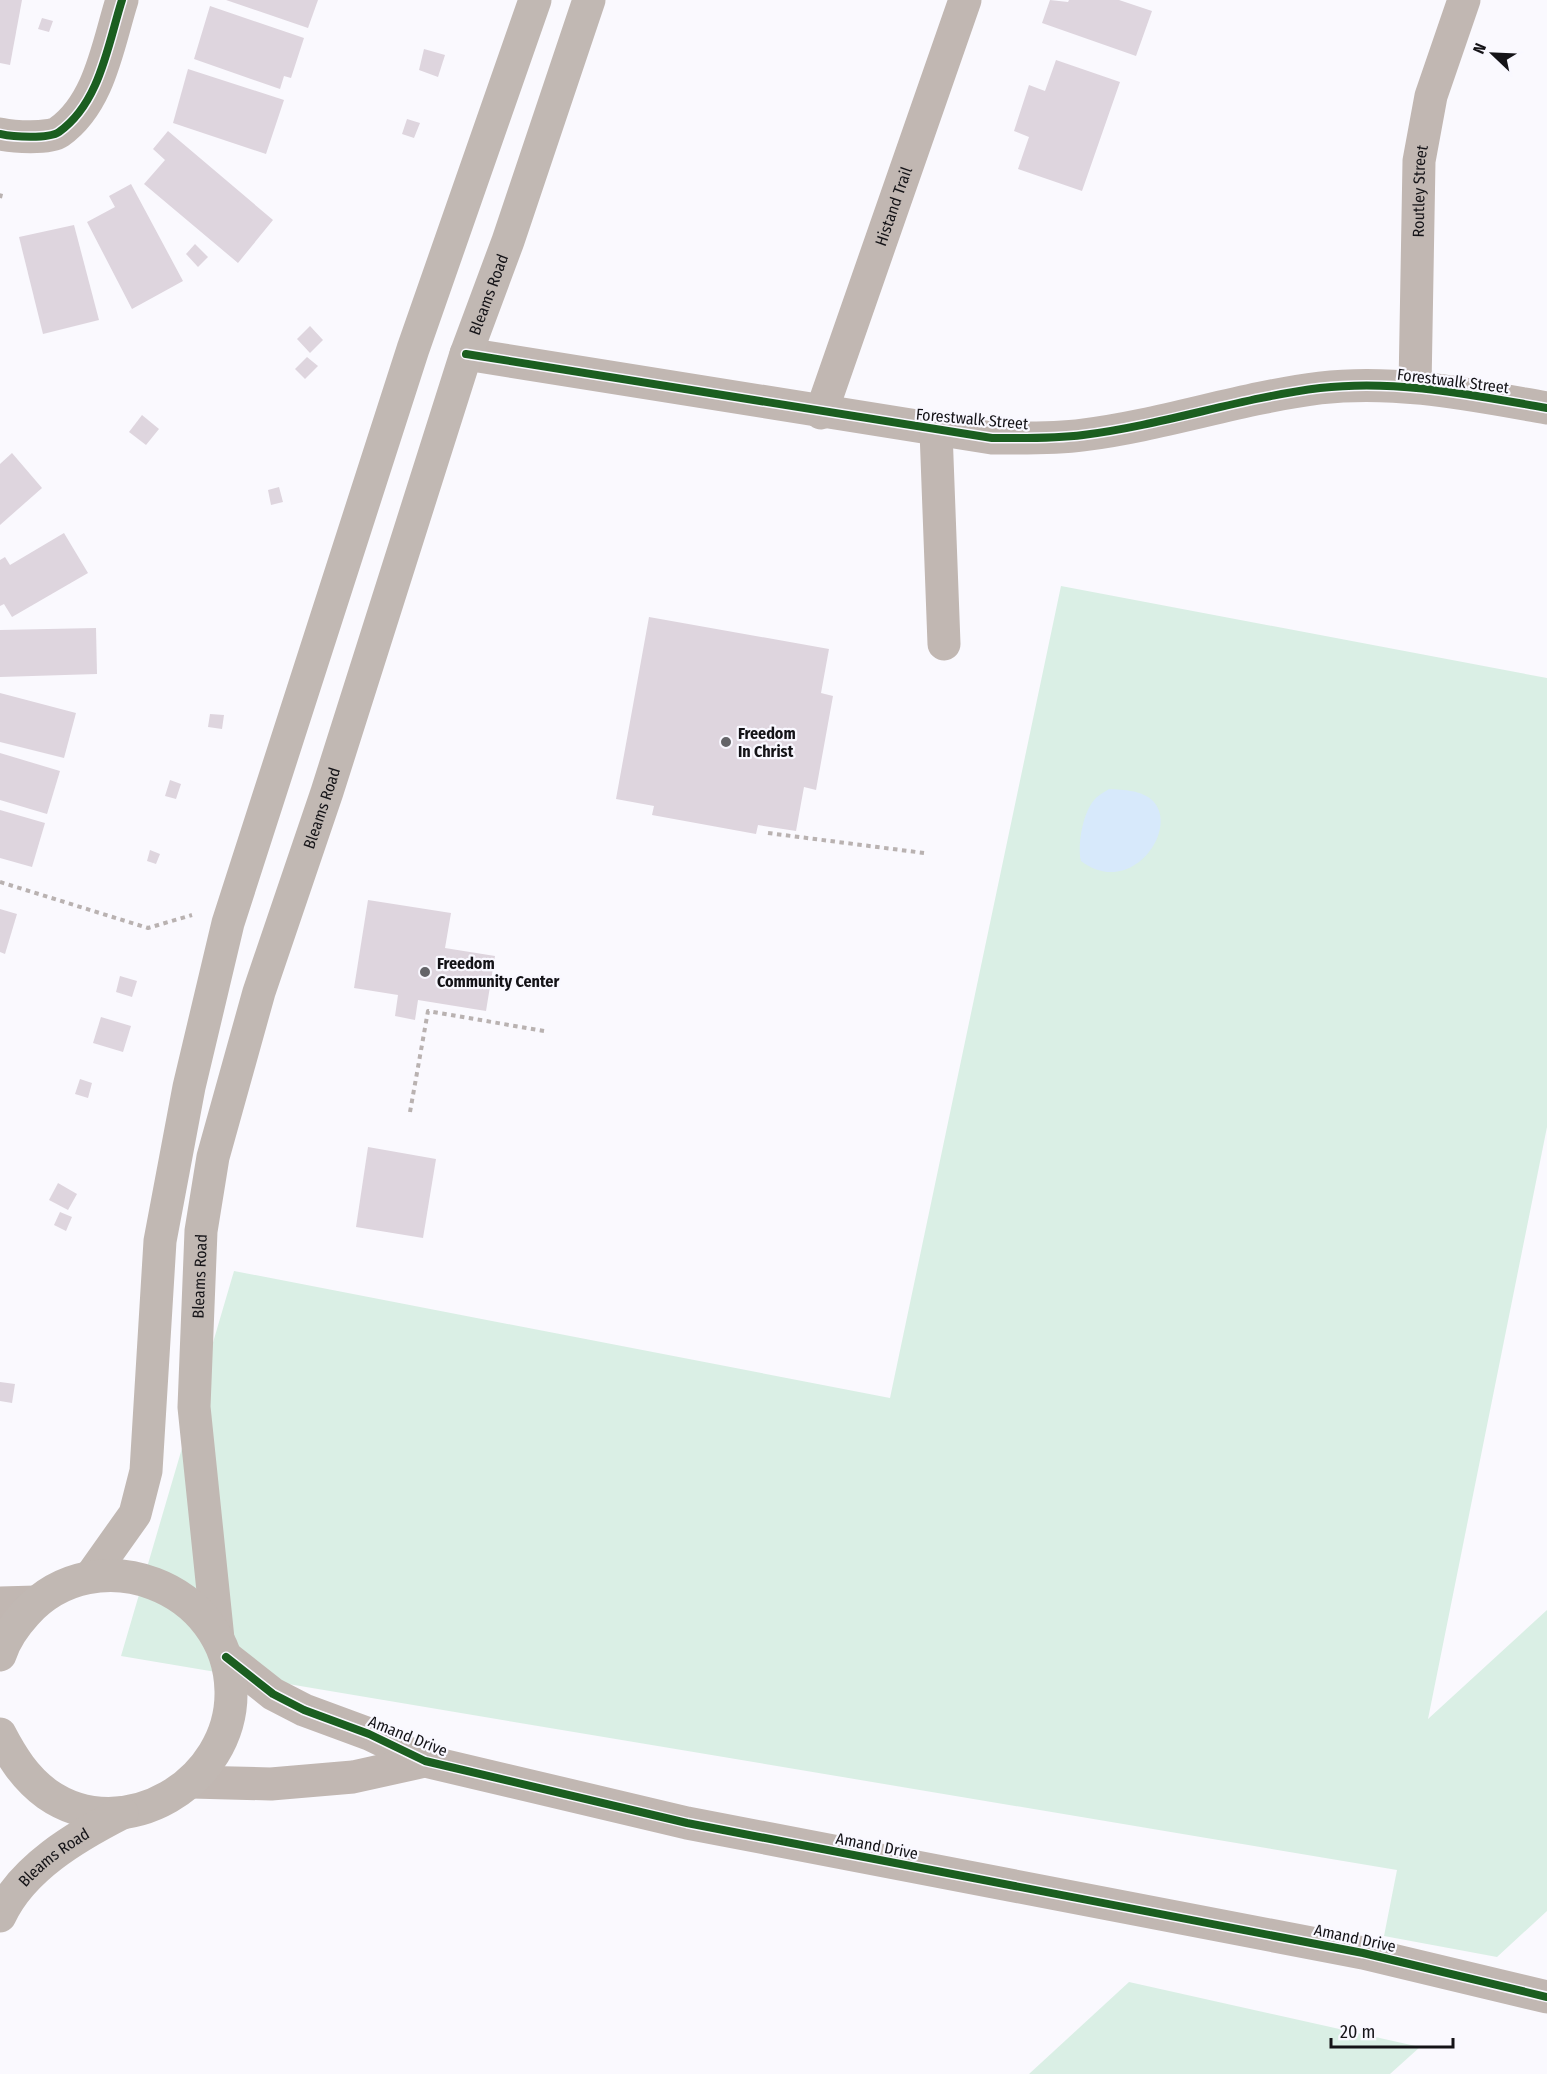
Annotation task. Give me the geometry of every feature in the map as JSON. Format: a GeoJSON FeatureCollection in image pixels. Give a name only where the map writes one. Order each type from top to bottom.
{"type":"FeatureCollection","features":[{"type":"Feature","properties":{"kind":"main road"},"geometry":{"type":"LineString","coordinates":[[91,1576],[135,1514],[146,1471],[160,1241],[189,1087],[228,923],[414,349],[535,0]]}},
{"type":"Feature","properties":{"kind":"main road","name":"Bleams Road"},"geometry":{"type":"LineString","coordinates":[[0,1916],[6,1904],[30,1875],[84,1833],[122,1813],[159,1803],[192,1782],[214,1756],[227,1725],[231,1691],[222,1648],[194,1407],[201,1231],[213,1157],[259,992],[327,792],[466,354],[508,241],[589,0]]}},
{"type":"Feature","properties":{"kind":"main road"},"geometry":{"type":"LineString","coordinates":[[0,1655],[15,1625],[36,1602],[62,1586],[91,1576],[129,1575],[165,1586],[196,1609],[222,1648]]}},
{"type":"Feature","properties":{"kind":"main road"},"geometry":{"type":"LineString","coordinates":[[0,1734],[19,1768],[48,1794],[84,1810],[122,1813]]}},
{"type":"Feature","properties":{"kind":"street"},"geometry":{"type":"LineString","coordinates":[[0,134],[17,137],[58,133],[89,101],[122,0]]}},
{"type":"Feature","properties":{"kind":"street","name":"Histand Trail"},"geometry":{"type":"LineString","coordinates":[[821,412],[965,0]]}},
{"type":"Feature","properties":{"kind":"street","name":"Routley Street"},"geometry":{"type":"LineString","coordinates":[[1415,387],[1419,161],[1431,96],[1464,0]]}},
{"type":"Feature","properties":{"kind":"street","name":"Forestwalk Street"},"geometry":{"type":"LineString","coordinates":[[466,354],[936,431],[992,438],[1038,439],[1082,435],[1321,388],[1367,385],[1415,387],[1547,408]]}},
{"type":"Feature","properties":{"kind":"street"},"geometry":{"type":"LineString","coordinates":[[936,431],[944,644]]}},
{"type":"Feature","properties":{"kind":"street"},"geometry":{"type":"LineString","coordinates":[[0,1603],[36,1602]]}},
{"type":"Feature","properties":{"kind":"street","name":"Amand Drive"},"geometry":{"type":"LineString","coordinates":[[222,1648],[284,1699],[304,1710],[369,1734],[425,1761],[687,1823],[1363,1953],[1528,1990],[1547,1997]]}},
{"type":"Feature","properties":{"kind":"street","name":"Amand Drive"},"geometry":{"type":"LineString","coordinates":[[192,1782],[271,1784],[353,1777],[425,1761]]}},
{"type":"Feature","properties":{"kind":"path"},"geometry":{"type":"LineString","coordinates":[[0,198],[2,190]]}},
{"type":"Feature","properties":{"kind":"path"},"geometry":{"type":"LineString","coordinates":[[768,832],[924,853]]}},
{"type":"Feature","properties":{"kind":"path"},"geometry":{"type":"LineString","coordinates":[[0,882],[148,928]]}},
{"type":"Feature","properties":{"kind":"path"},"geometry":{"type":"LineString","coordinates":[[410,1112],[428,1011],[544,1031]]}},
{"type":"Feature","properties":{"kind":"green space"},"geometry":{"type":"Polygon","coordinates":[[[1061,586],[1547,678],[1547,1127],[1428,1719],[1547,1610],[1547,1911],[1497,1957],[1384,1936],[1397,1870],[121,1656],[234,1271],[890,1398],[1061,586]]]}},
{"type":"Feature","properties":{"kind":"green space"},"geometry":{"type":"Polygon","coordinates":[[[1129,1982],[1420,2047],[1390,2074],[1029,2074],[1129,1982]]]}},
{"type":"Feature","properties":{"kind":"water"},"geometry":{"type":"Polygon","coordinates":[[[1109,789],[1133,791],[1149,797],[1160,813],[1160,828],[1146,856],[1133,866],[1117,872],[1100,870],[1081,861],[1080,854],[1082,828],[1088,810],[1097,797],[1109,789]]]}},
{"type":"Feature","properties":{"kind":"building"},"geometry":{"type":"Polygon","coordinates":[[[0,0],[22,0],[10,65],[0,63],[0,0]]]}},
{"type":"Feature","properties":{"kind":"building"},"geometry":{"type":"Polygon","coordinates":[[[226,0],[318,0],[308,28],[226,0]]]}},
{"type":"Feature","properties":{"kind":"building"},"geometry":{"type":"Polygon","coordinates":[[[1050,0],[1068,2],[1069,0],[1119,0],[1152,11],[1136,56],[1042,23],[1050,0]]]}},
{"type":"Feature","properties":{"kind":"building"},"geometry":{"type":"Polygon","coordinates":[[[210,6],[304,38],[291,78],[284,76],[280,89],[194,59],[210,6]]]}},
{"type":"Feature","properties":{"kind":"building"},"geometry":{"type":"Polygon","coordinates":[[[42,18],[53,21],[49,32],[38,29],[42,18]]]}},
{"type":"Feature","properties":{"kind":"building"},"geometry":{"type":"Polygon","coordinates":[[[424,49],[445,55],[438,77],[419,70],[424,49]]]}},
{"type":"Feature","properties":{"kind":"building"},"geometry":{"type":"Polygon","coordinates":[[[1056,60],[1120,82],[1082,191],[1018,169],[1029,137],[1014,131],[1029,85],[1045,91],[1056,60]]]}},
{"type":"Feature","properties":{"kind":"building"},"geometry":{"type":"Polygon","coordinates":[[[188,69],[284,100],[266,154],[173,123],[188,69]]]}},
{"type":"Feature","properties":{"kind":"building"},"geometry":{"type":"Polygon","coordinates":[[[407,119],[420,123],[414,138],[402,134],[407,119]]]}},
{"type":"Feature","properties":{"kind":"building"},"geometry":{"type":"Polygon","coordinates":[[[168,131],[273,220],[238,263],[144,184],[165,160],[153,149],[168,131]]]}},
{"type":"Feature","properties":{"kind":"building"},"geometry":{"type":"Polygon","coordinates":[[[131,184],[183,281],[132,309],[87,222],[115,207],[109,196],[131,184]]]}},
{"type":"Feature","properties":{"kind":"building"},"geometry":{"type":"Polygon","coordinates":[[[74,225],[99,320],[43,334],[19,237],[74,225]]]}},
{"type":"Feature","properties":{"kind":"building"},"geometry":{"type":"Polygon","coordinates":[[[195,244],[208,257],[198,267],[186,254],[195,244]]]}},
{"type":"Feature","properties":{"kind":"building"},"geometry":{"type":"Polygon","coordinates":[[[310,326],[323,340],[310,353],[297,339],[310,326]]]}},
{"type":"Feature","properties":{"kind":"building"},"geometry":{"type":"Polygon","coordinates":[[[307,357],[318,366],[305,379],[295,369],[307,357]]]}},
{"type":"Feature","properties":{"kind":"building"},"geometry":{"type":"Polygon","coordinates":[[[142,415],[159,429],[146,445],[129,432],[142,415]]]}},
{"type":"Feature","properties":{"kind":"building"},"geometry":{"type":"Polygon","coordinates":[[[12,453],[42,488],[0,525],[0,464],[12,453]]]}},
{"type":"Feature","properties":{"kind":"building"},"geometry":{"type":"Polygon","coordinates":[[[279,487],[283,502],[271,505],[268,490],[279,487]]]}},
{"type":"Feature","properties":{"kind":"building"},"geometry":{"type":"Polygon","coordinates":[[[64,533],[88,573],[12,617],[4,604],[0,606],[0,560],[5,557],[10,565],[64,533]]]}},
{"type":"Feature","properties":{"kind":"building","name":"Freedom In Christ"},"geometry":{"type":"Polygon","coordinates":[[[649,617],[829,649],[821,693],[833,696],[816,790],[804,787],[796,831],[758,825],[756,834],[652,815],[654,806],[616,799],[649,617]]]}},
{"type":"Feature","properties":{"kind":"building"},"geometry":{"type":"Polygon","coordinates":[[[96,628],[97,674],[0,677],[0,630],[96,628]]]}},
{"type":"Feature","properties":{"kind":"building"},"geometry":{"type":"Polygon","coordinates":[[[0,693],[76,713],[64,758],[0,742],[0,693]]]}},
{"type":"Feature","properties":{"kind":"building"},"geometry":{"type":"Polygon","coordinates":[[[210,714],[224,715],[222,729],[208,727],[210,714]]]}},
{"type":"Feature","properties":{"kind":"building"},"geometry":{"type":"Polygon","coordinates":[[[0,753],[60,771],[47,814],[0,800],[0,753]]]}},
{"type":"Feature","properties":{"kind":"building"},"geometry":{"type":"Polygon","coordinates":[[[170,780],[181,784],[176,799],[165,796],[170,780]]]}},
{"type":"Feature","properties":{"kind":"building"},"geometry":{"type":"Polygon","coordinates":[[[0,810],[45,823],[32,867],[0,858],[0,810]]]}},
{"type":"Feature","properties":{"kind":"building"},"geometry":{"type":"Polygon","coordinates":[[[150,850],[160,854],[156,864],[147,861],[150,850]]]}},
{"type":"Feature","properties":{"kind":"building","name":"Freedom Community Center"},"geometry":{"type":"Polygon","coordinates":[[[368,900],[451,913],[445,948],[495,956],[486,1011],[418,1000],[415,1020],[395,1016],[398,995],[354,988],[368,900]]]}},
{"type":"Feature","properties":{"kind":"building"},"geometry":{"type":"Polygon","coordinates":[[[0,909],[17,914],[5,954],[0,952],[0,909]]]}},
{"type":"Feature","properties":{"kind":"building"},"geometry":{"type":"Polygon","coordinates":[[[120,976],[137,981],[132,997],[116,992],[120,976]]]}},
{"type":"Feature","properties":{"kind":"building"},"geometry":{"type":"Polygon","coordinates":[[[101,1017],[131,1026],[123,1052],[93,1043],[101,1017]]]}},
{"type":"Feature","properties":{"kind":"building"},"geometry":{"type":"Polygon","coordinates":[[[80,1079],[92,1083],[88,1098],[75,1094],[80,1079]]]}},
{"type":"Feature","properties":{"kind":"building"},"geometry":{"type":"Polygon","coordinates":[[[368,1147],[436,1159],[423,1238],[356,1227],[368,1147]]]}},
{"type":"Feature","properties":{"kind":"building"},"geometry":{"type":"Polygon","coordinates":[[[58,1183],[77,1194],[68,1210],[49,1200],[58,1183]]]}},
{"type":"Feature","properties":{"kind":"building"},"geometry":{"type":"Polygon","coordinates":[[[60,1212],[72,1217],[66,1231],[54,1225],[60,1212]]]}},
{"type":"Feature","properties":{"kind":"building"},"geometry":{"type":"Polygon","coordinates":[[[0,1382],[15,1384],[12,1403],[0,1401],[0,1382]]]}},
{"type":"Feature","properties":{"kind":"cycle path"},"geometry":{"type":"LineString","coordinates":[[0,134],[22,137],[47,136],[59,132],[73,120],[84,105],[101,72],[122,0]]}},
{"type":"Feature","properties":{"kind":"cycle path"},"geometry":{"type":"LineString","coordinates":[[466,354],[992,438],[1049,438],[1113,431],[1290,392],[1349,386],[1434,390],[1547,408]]}},
{"type":"Feature","properties":{"kind":"cycle path"},"geometry":{"type":"LineString","coordinates":[[226,1657],[273,1694],[304,1710],[369,1734],[425,1761],[687,1823],[1363,1953],[1547,1997]]}},
{"type":"Feature","properties":{"kind":"place","name":"Freedom In Christ"},"geometry":{"type":"Point","coordinates":[726,742]}},
{"type":"Feature","properties":{"kind":"place","name":"Freedom Community Center"},"geometry":{"type":"Point","coordinates":[425,972]}}]}
